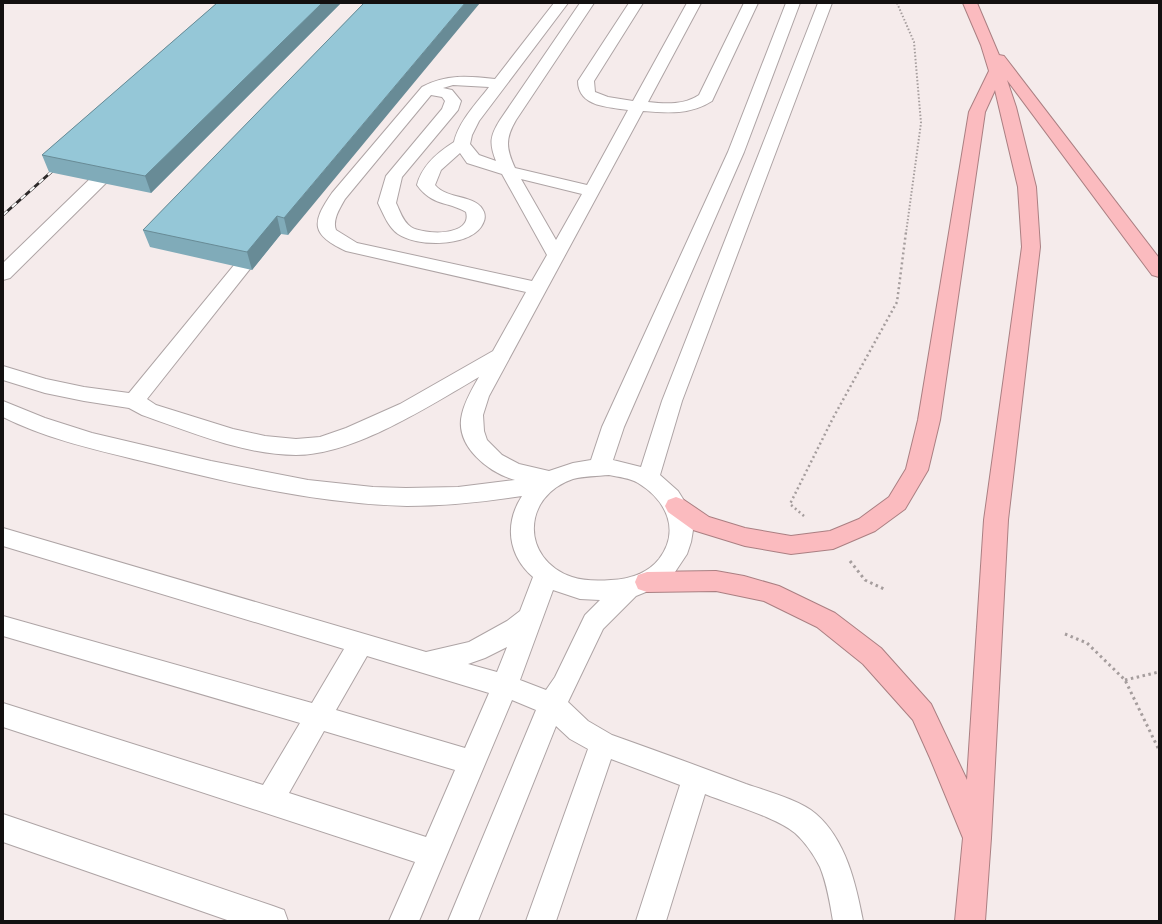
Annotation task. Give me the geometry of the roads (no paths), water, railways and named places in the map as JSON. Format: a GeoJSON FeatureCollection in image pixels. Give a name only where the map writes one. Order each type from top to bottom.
{"type":"FeatureCollection","features":[{"type":"Feature","properties":{"kind":"highway"},"geometry":{"type":"LineString","coordinates":[[970,3],[988,46],[1008,107],[1027,187],[1031,247],[996,520],[977,838],[970,921]]}},
{"type":"Feature","properties":{"kind":"highway"},"geometry":{"type":"LineString","coordinates":[[988,46],[1159,271]]}},
{"type":"Feature","properties":{"kind":"highway"},"geometry":{"type":"LineString","coordinates":[[676,506],[701,524],[745,537],[791,545],[833,540],[867,525],[897,502],[917,470],[929,420],[938,374],[977,112],[996,71]]}},
{"type":"Feature","properties":{"kind":"highway"},"geometry":{"type":"LineString","coordinates":[[637,586],[716,581],[744,586],[770,593],[826,620],[872,656],[922,712],[943,756],[977,838]]}},
{"type":"Feature","properties":{"kind":"lane"},"geometry":{"type":"LineString","coordinates":[[427,90],[447,93],[453,101],[450,110],[394,176],[387,203],[398,224],[406,231],[428,237],[443,238],[466,233],[472,227],[476,219],[476,212],[460,203],[445,200],[436,196],[426,185],[427,180],[436,166],[448,153],[462,144],[464,135],[472,120],[561,3]]}},
{"type":"Feature","properties":{"kind":"lane"},"geometry":{"type":"LineString","coordinates":[[556,255],[508,171],[499,144],[501,131],[587,3]]}},
{"type":"Feature","properties":{"kind":"lane"},"geometry":{"type":"LineString","coordinates":[[636,3],[586,80],[586,90],[589,95],[594,98],[638,106],[671,108],[686,107],[697,104],[706,98],[751,3]]}},
{"type":"Feature","properties":{"kind":"lane"},"geometry":{"type":"LineString","coordinates":[[548,482],[513,471],[494,461],[478,444],[473,431],[472,415],[479,396],[500,356],[694,3]]}},
{"type":"Feature","properties":{"kind":"lane"},"geometry":{"type":"LineString","coordinates":[[600,467],[613,427],[736,152],[793,3]]}},
{"type":"Feature","properties":{"kind":"lane"},"geometry":{"type":"LineString","coordinates":[[648,479],[672,401],[825,3]]}},
{"type":"Feature","properties":{"kind":"lane"},"geometry":{"type":"LineString","coordinates":[[498,84],[471,80],[450,80],[437,83],[427,90],[338,197],[329,212],[325,224],[328,234],[336,241],[352,247],[537,288]]}},
{"type":"Feature","properties":{"kind":"lane"},"geometry":{"type":"LineString","coordinates":[[462,144],[473,158],[508,171],[592,191]]}},
{"type":"Feature","properties":{"kind":"lane"},"geometry":{"type":"LineString","coordinates":[[3,274],[101,178]]}},
{"type":"Feature","properties":{"kind":"lane"},"geometry":{"type":"LineString","coordinates":[[134,401],[259,246]]}},
{"type":"Feature","properties":{"kind":"lane"},"geometry":{"type":"LineString","coordinates":[[3,373],[45,386],[84,394],[134,401],[149,410],[232,437],[265,444],[296,447],[321,445],[354,434],[407,409],[500,356]]}},
{"type":"Feature","properties":{"kind":"lane"},"geometry":{"type":"LineString","coordinates":[[3,408],[26,420],[68,434],[182,462],[313,489],[360,495],[408,497],[480,493],[548,482]]}},
{"type":"Feature","properties":{"kind":"lane"},"geometry":{"type":"LineString","coordinates":[[463,921],[552,704],[564,685],[594,622],[637,586],[664,570],[675,556],[682,533],[682,522],[676,506],[665,491],[648,479],[630,471],[609,467],[587,468],[562,475],[548,482],[532,497],[524,512],[521,528],[523,545],[532,561],[546,575],[564,585],[595,592],[637,586]]}},
{"type":"Feature","properties":{"kind":"lane"},"geometry":{"type":"LineString","coordinates":[[3,537],[506,686],[552,704],[579,730],[603,744],[779,810],[806,824],[825,846],[834,865],[843,895],[848,921]]}},
{"type":"Feature","properties":{"kind":"lane"},"geometry":{"type":"LineString","coordinates":[[404,921],[432,853],[506,686],[546,575]]}},
{"type":"Feature","properties":{"kind":"lane"},"geometry":{"type":"LineString","coordinates":[[426,662],[468,653],[486,646],[504,636],[530,618]]}},
{"type":"Feature","properties":{"kind":"lane"},"geometry":{"type":"LineString","coordinates":[[3,626],[473,763]]}},
{"type":"Feature","properties":{"kind":"lane"},"geometry":{"type":"LineString","coordinates":[[269,801],[361,643]]}},
{"type":"Feature","properties":{"kind":"lane"},"geometry":{"type":"LineString","coordinates":[[3,715],[432,853]]}},
{"type":"Feature","properties":{"kind":"lane"},"geometry":{"type":"LineString","coordinates":[[541,921],[603,744]]}},
{"type":"Feature","properties":{"kind":"lane"},"geometry":{"type":"LineString","coordinates":[[651,921],[696,778]]}},
{"type":"Feature","properties":{"kind":"lane"},"geometry":{"type":"LineString","coordinates":[[3,828],[273,921]]}},
{"type":"Feature","properties":{"kind":"railway"},"geometry":{"type":"LineString","coordinates":[[3,215],[58,166]]}}]}
